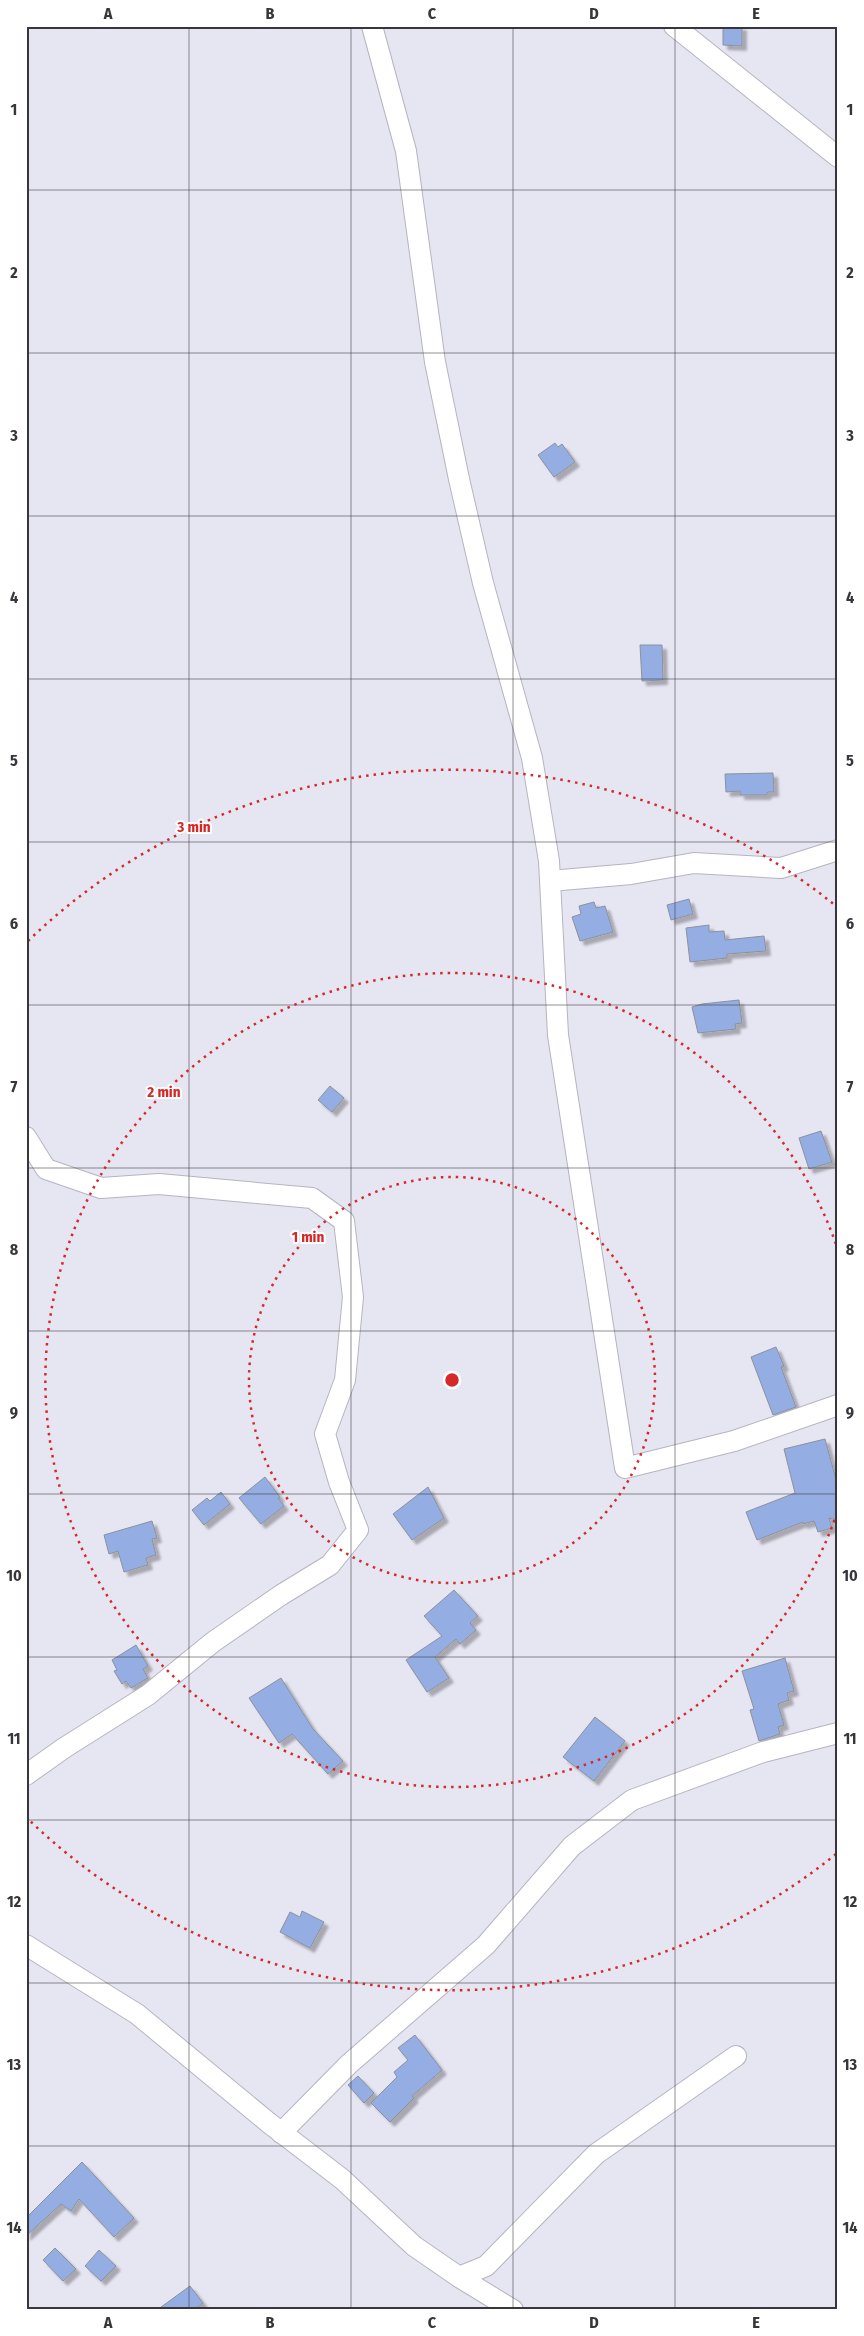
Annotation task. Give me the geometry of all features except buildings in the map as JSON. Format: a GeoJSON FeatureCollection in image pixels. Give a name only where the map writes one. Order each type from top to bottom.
{"type":"FeatureCollection","features":[{"type":"Feature","properties":{"kind":"street"},"geometry":{"type":"LineString","coordinates":[[372,26],[406,150],[435,362],[459,480],[483,583],[532,758],[549,861],[558,1035],[625,1468],[734,1441],[838,1405]]}},
{"type":"Feature","properties":{"kind":"street"},"geometry":{"type":"LineString","coordinates":[[674,26],[838,158]]}},
{"type":"Feature","properties":{"kind":"street"},"geometry":{"type":"LineString","coordinates":[[550,881],[631,874],[694,863],[782,868],[838,850]]}},
{"type":"Feature","properties":{"kind":"street"},"geometry":{"type":"LineString","coordinates":[[26,1137],[46,1169],[101,1188],[159,1184],[312,1198],[344,1221],[353,1297],[345,1380],[324,1434],[339,1482],[358,1530],[330,1565],[214,1642],[148,1695],[64,1748],[26,1775]]}},
{"type":"Feature","properties":{"kind":"street"},"geometry":{"type":"LineString","coordinates":[[281,2133],[349,2064],[486,1945],[572,1846],[632,1800],[763,1752],[838,1733]]}},
{"type":"Feature","properties":{"kind":"street"},"geometry":{"type":"LineString","coordinates":[[26,1945],[137,2014],[281,2133],[342,2179],[414,2246],[512,2310]]}},
{"type":"Feature","properties":{"kind":"street"},"geometry":{"type":"LineString","coordinates":[[459,2277],[486,2266],[596,2154],[736,2056]]}}]}
